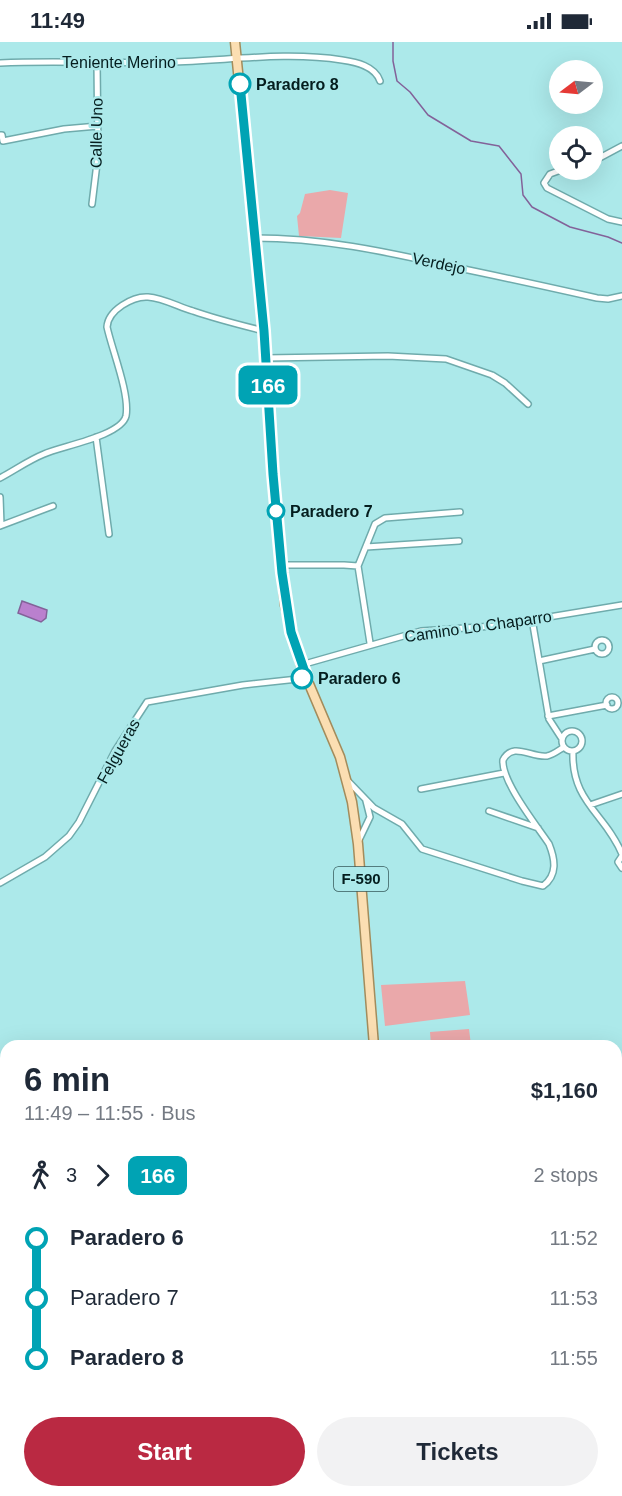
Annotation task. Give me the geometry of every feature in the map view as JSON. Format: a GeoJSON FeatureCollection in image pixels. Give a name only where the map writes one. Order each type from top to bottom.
{"type":"FeatureCollection","features":[{"type":"Feature","properties":{"kind":"main road","name":"F-590"},"geometry":{"type":"LineString","coordinates":[[235,42],[264,331],[273,474],[287,615],[301,665],[340,757],[355,818],[374,1040]]}},
{"type":"Feature","properties":{"kind":"street","name":"Teniente Merino"},"geometry":{"type":"LineString","coordinates":[[0,63],[34,61],[168,63],[237,58],[309,57],[341,60],[371,69],[378,74],[380,81]]}},
{"type":"Feature","properties":{"kind":"street","name":"Calle Uno"},"geometry":{"type":"LineString","coordinates":[[92,204],[98,155],[97,62]]}},
{"type":"Feature","properties":{"kind":"street"},"geometry":{"type":"LineString","coordinates":[[0,135],[3,141],[64,129],[98,126]]}},
{"type":"Feature","properties":{"kind":"street"},"geometry":{"type":"LineString","coordinates":[[603,156],[622,146]]}},
{"type":"Feature","properties":{"kind":"street"},"geometry":{"type":"LineString","coordinates":[[549,176],[544,183],[547,188],[608,219],[622,222]]}},
{"type":"Feature","properties":{"kind":"street","name":"Verdejo"},"geometry":{"type":"LineString","coordinates":[[254,238],[294,238],[374,249],[602,299],[622,296]]}},
{"type":"Feature","properties":{"kind":"street"},"geometry":{"type":"LineString","coordinates":[[0,478],[45,453],[96,437],[120,426],[126,414],[122,383],[107,327],[109,317],[115,310],[139,298],[153,298],[212,318],[264,331]]}},
{"type":"Feature","properties":{"kind":"street"},"geometry":{"type":"LineString","coordinates":[[266,358],[388,356],[446,359],[492,375],[505,383],[528,404]]}},
{"type":"Feature","properties":{"kind":"street"},"geometry":{"type":"LineString","coordinates":[[96,437],[109,534]]}},
{"type":"Feature","properties":{"kind":"street"},"geometry":{"type":"LineString","coordinates":[[0,497],[1,526],[53,507]]}},
{"type":"Feature","properties":{"kind":"street"},"geometry":{"type":"LineString","coordinates":[[370,644],[358,566],[375,524],[380,520],[460,512]]}},
{"type":"Feature","properties":{"kind":"street"},"geometry":{"type":"LineString","coordinates":[[366,547],[459,541]]}},
{"type":"Feature","properties":{"kind":"street"},"geometry":{"type":"LineString","coordinates":[[281,566],[358,566]]}},
{"type":"Feature","properties":{"kind":"street","name":"Camino Lo Chaparro"},"geometry":{"type":"LineString","coordinates":[[301,665],[421,631],[494,626],[622,605]]}},
{"type":"Feature","properties":{"kind":"street"},"geometry":{"type":"LineString","coordinates":[[532,619],[548,716],[552,727],[562,739],[564,747]]}},
{"type":"Feature","properties":{"kind":"street"},"geometry":{"type":"LineString","coordinates":[[539,661],[595,649]]}},
{"type":"Feature","properties":{"kind":"street","name":"Felgueras"},"geometry":{"type":"LineString","coordinates":[[0,883],[45,857],[69,836],[79,822],[115,751],[147,702],[243,685],[307,678]]}},
{"type":"Feature","properties":{"kind":"street"},"geometry":{"type":"LineString","coordinates":[[548,716],[607,705]]}},
{"type":"Feature","properties":{"kind":"street"},"geometry":{"type":"LineString","coordinates":[[562,739],[564,734],[570,731],[578,734],[581,739],[580,745],[573,750]]}},
{"type":"Feature","properties":{"kind":"street"},"geometry":{"type":"LineString","coordinates":[[347,780],[384,815],[402,824],[422,849],[543,886],[553,874],[555,860],[549,844],[504,772],[502,760],[516,750],[546,756],[564,747],[573,750]]}},
{"type":"Feature","properties":{"kind":"street"},"geometry":{"type":"LineString","coordinates":[[573,750],[575,779],[580,792],[622,855],[618,862],[622,868]]}},
{"type":"Feature","properties":{"kind":"street"},"geometry":{"type":"LineString","coordinates":[[421,789],[504,772]]}},
{"type":"Feature","properties":{"kind":"street"},"geometry":{"type":"LineString","coordinates":[[590,805],[622,794]]}},
{"type":"Feature","properties":{"kind":"street"},"geometry":{"type":"LineString","coordinates":[[358,844],[368,824],[370,812],[366,800]]}},
{"type":"Feature","properties":{"kind":"street"},"geometry":{"type":"LineString","coordinates":[[489,811],[538,828]]}},
{"type":"Feature","properties":{"kind":"street"},"geometry":{"type":"LineString","coordinates":[[368,824],[384,815]]}},
{"type":"Feature","properties":{"kind":"shaded area"},"geometry":{"type":"Polygon","coordinates":[[[330,190],[348,193],[341,238],[299,236],[297,216],[305,194],[330,190]]]}},
{"type":"Feature","properties":{"kind":"shaded area"},"geometry":{"type":"Polygon","coordinates":[[[22,601],[47,610],[46,618],[41,622],[18,613],[22,601]]]}},
{"type":"Feature","properties":{"kind":"shaded area"},"geometry":{"type":"Polygon","coordinates":[[[465,981],[470,1015],[385,1026],[381,985],[465,981]]]}},
{"type":"Feature","properties":{"kind":"shaded area"},"geometry":{"type":"Polygon","coordinates":[[[469,1029],[470,1040],[431,1040],[430,1032],[469,1029]]]}},
{"type":"Feature","properties":{"kind":"waterway"},"geometry":{"type":"LineString","coordinates":[[393,42],[393,61],[397,81],[410,92],[428,115],[471,141],[499,146],[521,174],[523,195],[532,207],[570,227],[622,243]]}},
{"type":"Feature","properties":{"kind":"bus line","name":"166"},"geometry":{"type":"LineString","coordinates":[[240,84],[264,331],[276,520],[285,604],[291,632],[307,678],[302,678]]}},
{"type":"Feature","properties":{"kind":"place","name":"Paradero 8"},"geometry":{"type":"Point","coordinates":[240,84]}},
{"type":"Feature","properties":{"kind":"place","name":"Paradero 7"},"geometry":{"type":"Point","coordinates":[276,511]}},
{"type":"Feature","properties":{"kind":"place","name":"Paradero 6"},"geometry":{"type":"Point","coordinates":[302,678]}}]}
